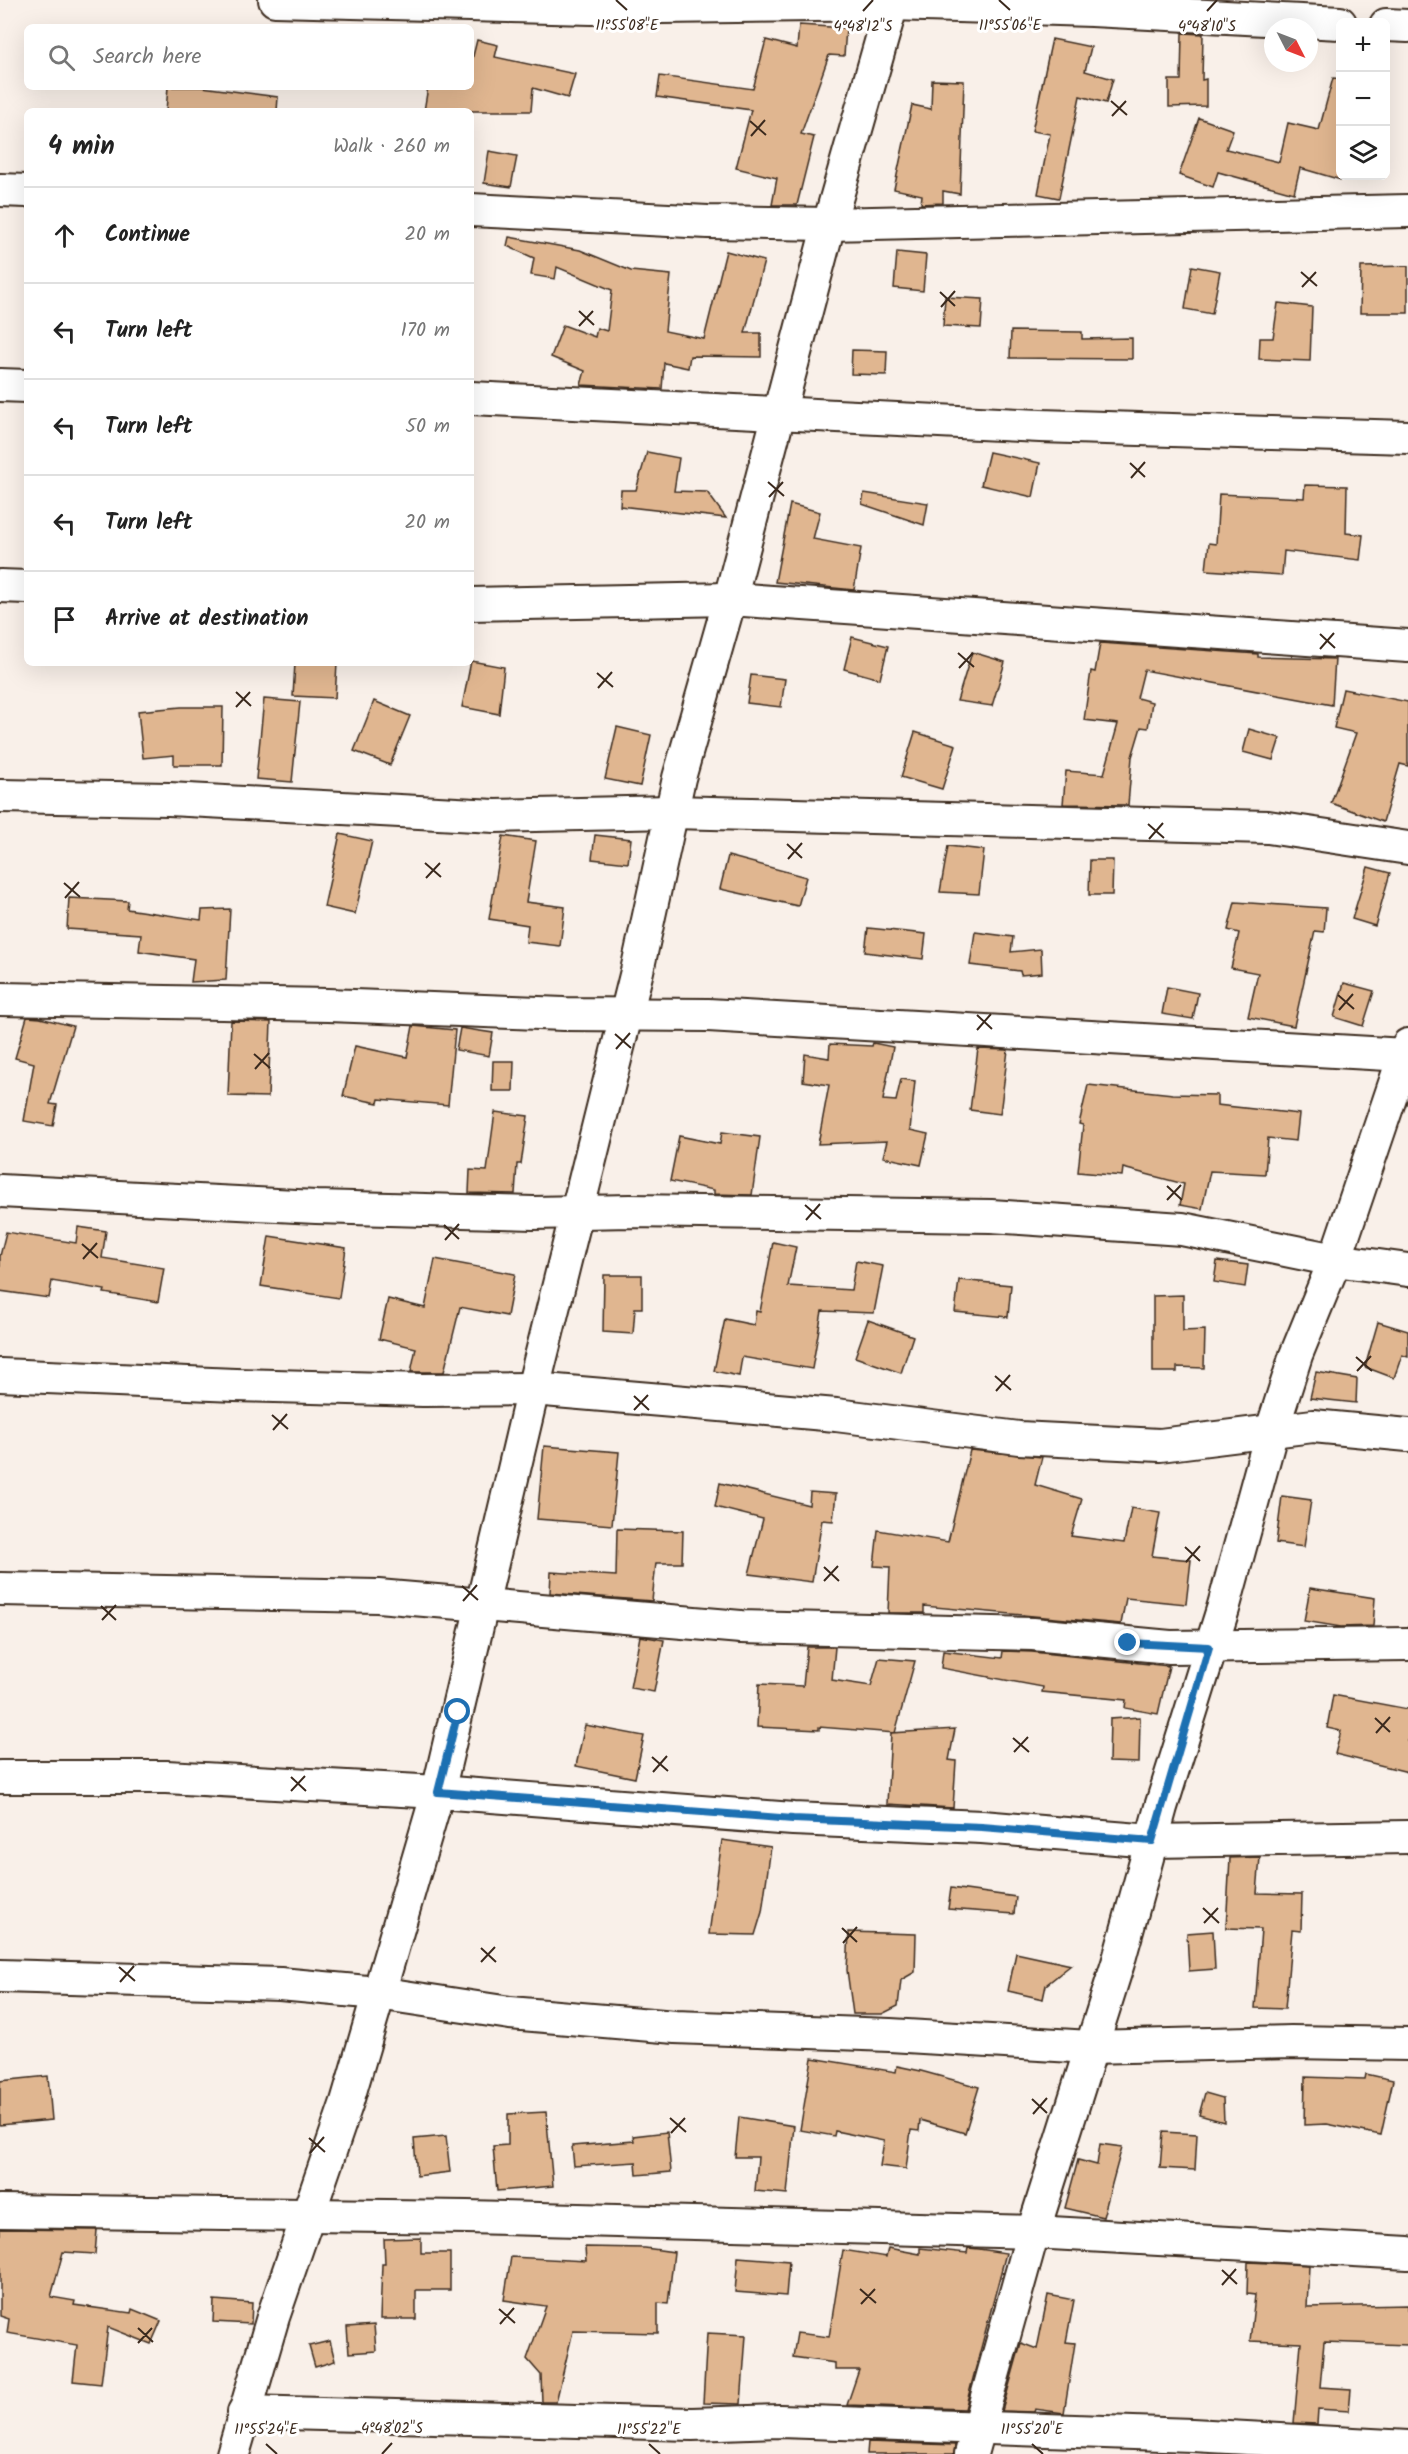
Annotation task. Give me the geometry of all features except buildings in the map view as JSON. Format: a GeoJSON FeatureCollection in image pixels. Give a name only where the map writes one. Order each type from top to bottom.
{"type":"FeatureCollection","features":[{"type":"Feature","properties":{"kind":"street"},"geometry":{"type":"LineString","coordinates":[[275,0],[591,8],[892,2],[1336,22]]}},
{"type":"Feature","properties":{"kind":"street"},"geometry":{"type":"LineString","coordinates":[[233,2454],[244,2412],[307,2217],[347,2102],[438,1792],[690,739],[730,599],[829,224],[892,2]]}},
{"type":"Feature","properties":{"kind":"street"},"geometry":{"type":"LineString","coordinates":[[1390,25],[1408,26]]}},
{"type":"Feature","properties":{"kind":"street"},"geometry":{"type":"LineString","coordinates":[[0,190],[24,191]]}},
{"type":"Feature","properties":{"kind":"street"},"geometry":{"type":"LineString","coordinates":[[474,210],[708,222],[829,224],[1408,211]]}},
{"type":"Feature","properties":{"kind":"street"},"geometry":{"type":"LineString","coordinates":[[0,385],[24,386]]}},
{"type":"Feature","properties":{"kind":"street"},"geometry":{"type":"LineString","coordinates":[[474,398],[1040,426],[1408,437]]}},
{"type":"Feature","properties":{"kind":"street"},"geometry":{"type":"LineString","coordinates":[[0,586],[24,587]]}},
{"type":"Feature","properties":{"kind":"street"},"geometry":{"type":"LineString","coordinates":[[474,604],[730,599],[1408,646]]}},
{"type":"Feature","properties":{"kind":"street"},"geometry":{"type":"LineString","coordinates":[[0,796],[181,799],[495,816],[672,812],[1268,827],[1408,848]]}},
{"type":"Feature","properties":{"kind":"street"},"geometry":{"type":"LineString","coordinates":[[0,999],[328,1005],[564,1014],[626,1013],[1407,1050],[1335,1260],[1296,1355],[1272,1430],[1223,1609],[1209,1647],[1118,1963],[1033,2232],[975,2442]]}},
{"type":"Feature","properties":{"kind":"street"},"geometry":{"type":"LineString","coordinates":[[0,1191],[316,1207],[578,1214],[630,1211],[991,1216],[1182,1229],[1335,1260],[1408,1270]]}},
{"type":"Feature","properties":{"kind":"street"},"geometry":{"type":"LineString","coordinates":[[0,1375],[318,1388],[533,1389],[836,1415],[1018,1438],[1160,1445],[1313,1426],[1408,1435]]}},
{"type":"Feature","properties":{"kind":"street"},"geometry":{"type":"LineString","coordinates":[[0,1589],[378,1596],[741,1627],[1033,1634],[1170,1647],[1408,1644]]}},
{"type":"Feature","properties":{"kind":"street"},"geometry":{"type":"LineString","coordinates":[[0,1777],[166,1777],[438,1792],[793,1819],[982,1827],[1152,1841],[1408,1837]]}},
{"type":"Feature","properties":{"kind":"street"},"geometry":{"type":"LineString","coordinates":[[0,1976],[280,1984],[378,1993],[510,2013],[675,2027],[890,2035],[1090,2047],[1291,2042],[1408,2044]]}},
{"type":"Feature","properties":{"kind":"street"},"geometry":{"type":"LineString","coordinates":[[0,2211],[307,2217],[467,2217],[1033,2232],[1408,2253]]}},
{"type":"Feature","properties":{"kind":"street"},"geometry":{"type":"LineString","coordinates":[[244,2412],[692,2424],[780,2421],[975,2442],[1192,2435],[1408,2447]]}},
{"type":"Feature","properties":{"kind":"route"},"geometry":{"type":"LineString","coordinates":[[458,1712],[438,1792],[793,1819],[982,1827],[1152,1841],[1209,1647],[1170,1647],[1128,1643]]}}]}
